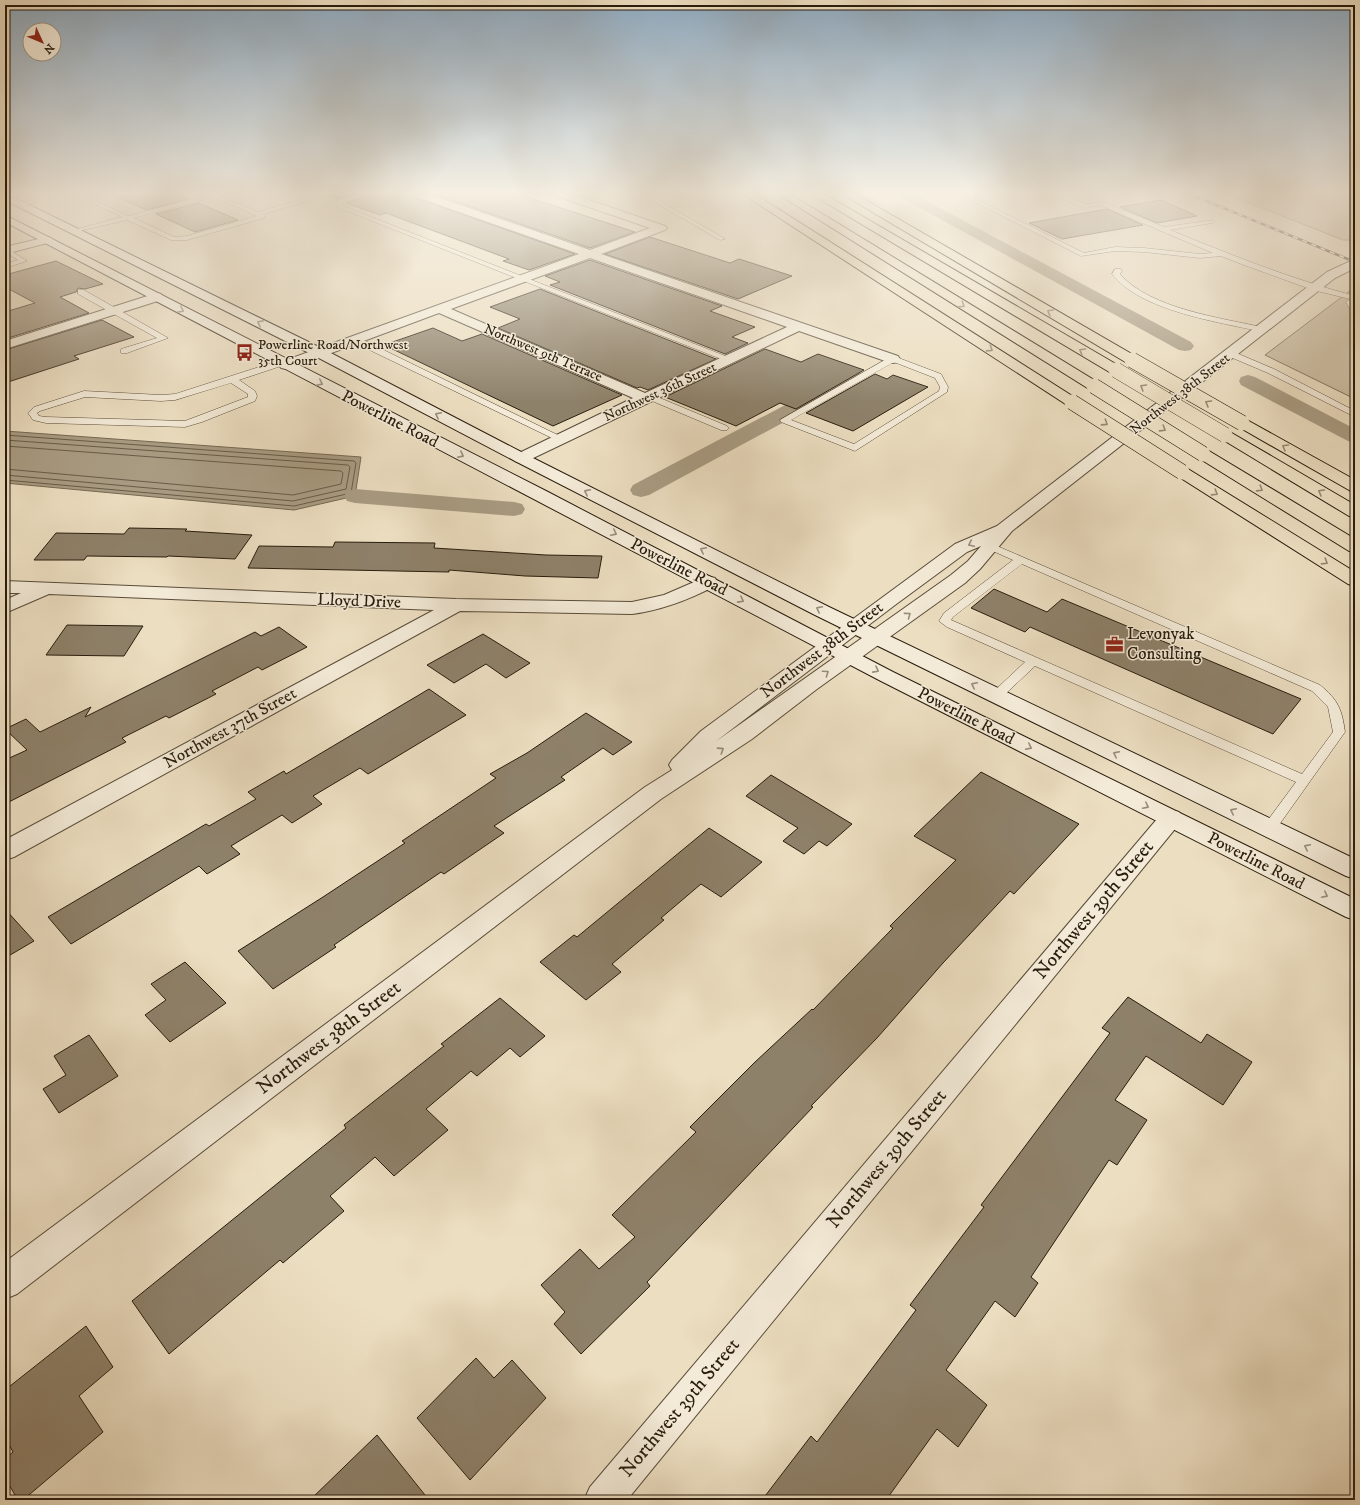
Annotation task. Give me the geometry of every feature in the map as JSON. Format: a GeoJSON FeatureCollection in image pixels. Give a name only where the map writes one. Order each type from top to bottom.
{"type":"FeatureCollection","features":[{"type":"Feature","properties":{"kind":"highway"},"geometry":{"type":"LineString","coordinates":[[852,261],[1182,472],[1355,580]]}},
{"type":"Feature","properties":{"kind":"highway"},"geometry":{"type":"LineString","coordinates":[[892,261],[1355,547]]}},
{"type":"Feature","properties":{"kind":"highway"},"geometry":{"type":"LineString","coordinates":[[931,261],[1355,512]]}},
{"type":"Feature","properties":{"kind":"highway"},"geometry":{"type":"LineString","coordinates":[[963,261],[1355,487]]}},
{"type":"Feature","properties":{"kind":"street","name":"Powerline Road"},"geometry":{"type":"LineString","coordinates":[[88,261],[829,646],[1355,910]]}},
{"type":"Feature","properties":{"kind":"street","name":"Powerline Road"},"geometry":{"type":"LineString","coordinates":[[136,261],[876,638],[1355,870]]}},
{"type":"Feature","properties":{"kind":"street"},"geometry":{"type":"LineString","coordinates":[[284,364],[320,354],[570,261]]}},
{"type":"Feature","properties":{"kind":"street"},"geometry":{"type":"LineString","coordinates":[[611,261],[893,359]]}},
{"type":"Feature","properties":{"kind":"street","name":"Northwest 38th Street"},"geometry":{"type":"LineString","coordinates":[[653,793],[709,736],[854,626],[962,548],[1006,527],[1263,330],[1331,275],[1355,263]]}},
{"type":"Feature","properties":{"kind":"street"},"geometry":{"type":"LineString","coordinates":[[5,345],[157,297]]}},
{"type":"Feature","properties":{"kind":"street","name":"Northwest 9th Terrace"},"geometry":{"type":"LineString","coordinates":[[440,309],[647,397]]}},
{"type":"Feature","properties":{"kind":"street","name":"Northwest 36th Street"},"geometry":{"type":"LineString","coordinates":[[522,458],[647,397],[799,326]]}},
{"type":"Feature","properties":{"kind":"street","name":"Northwest 38th Street"},"geometry":{"type":"LineString","coordinates":[[5,1282],[653,793],[744,734],[810,684],[958,579],[974,565],[1006,527]]}},
{"type":"Feature","properties":{"kind":"street","name":"Lloyd Drive"},"geometry":{"type":"LineString","coordinates":[[5,587],[456,605],[626,608],[644,607],[675,599],[708,582]]}},
{"type":"Feature","properties":{"kind":"street"},"geometry":{"type":"LineString","coordinates":[[5,607],[48,589]]}},
{"type":"Feature","properties":{"kind":"street","name":"Northwest 37th Street"},"geometry":{"type":"LineString","coordinates":[[5,851],[456,605]]}},
{"type":"Feature","properties":{"kind":"street","name":"Northwest 39th Street"},"geometry":{"type":"LineString","coordinates":[[603,1500],[1171,818]]}},
{"type":"Feature","properties":{"kind":"lane"},"geometry":{"type":"LineString","coordinates":[[5,266],[23,261]]}},
{"type":"Feature","properties":{"kind":"lane"},"geometry":{"type":"LineString","coordinates":[[477,261],[729,359]]}},
{"type":"Feature","properties":{"kind":"lane"},"geometry":{"type":"LineString","coordinates":[[1239,261],[1316,288],[1355,299]]}},
{"type":"Feature","properties":{"kind":"lane"},"geometry":{"type":"LineString","coordinates":[[1118,271],[1116,274],[1118,278],[1130,289],[1148,298],[1173,307],[1263,330]]}},
{"type":"Feature","properties":{"kind":"lane"},"geometry":{"type":"LineString","coordinates":[[81,292],[164,338],[124,351]]}},
{"type":"Feature","properties":{"kind":"lane"},"geometry":{"type":"LineString","coordinates":[[1355,299],[1350,302],[1355,310]]}},
{"type":"Feature","properties":{"kind":"lane"},"geometry":{"type":"LineString","coordinates":[[356,340],[561,439]]}},
{"type":"Feature","properties":{"kind":"lane"},"geometry":{"type":"LineString","coordinates":[[1230,354],[1272,370],[1355,414]]}},
{"type":"Feature","properties":{"kind":"lane"},"geometry":{"type":"LineString","coordinates":[[893,359],[938,376],[944,387],[943,392],[855,448],[784,420],[872,371],[893,359]]}},
{"type":"Feature","properties":{"kind":"lane"},"geometry":{"type":"LineString","coordinates":[[233,380],[252,393],[252,398],[206,418],[184,424],[46,420],[36,418],[32,413],[37,408],[78,395],[89,394],[162,398],[176,397],[284,364]]}},
{"type":"Feature","properties":{"kind":"lane"},"geometry":{"type":"LineString","coordinates":[[647,397],[724,428]]}},
{"type":"Feature","properties":{"kind":"lane"},"geometry":{"type":"LineString","coordinates":[[990,546],[1316,688],[1328,697],[1336,708],[1339,732],[1269,828]]}},
{"type":"Feature","properties":{"kind":"lane"},"geometry":{"type":"LineString","coordinates":[[1020,560],[948,615],[945,621],[951,626],[1304,780]]}},
{"type":"Feature","properties":{"kind":"lane"},"geometry":{"type":"LineString","coordinates":[[996,696],[1033,662]]}},
{"type":"Feature","properties":{"kind":"shaded area"},"geometry":{"type":"Polygon","coordinates":[[[1355,287],[1355,399],[1265,355],[1355,287]]]}},
{"type":"Feature","properties":{"kind":"water"},"geometry":{"type":"Polygon","coordinates":[[[5,431],[361,457],[355,496],[294,510],[5,483],[5,431]]]}},
{"type":"Feature","properties":{"kind":"building"},"geometry":{"type":"Polygon","coordinates":[[[56,261],[103,284],[85,289],[78,288],[76,292],[60,297],[89,313],[5,339],[5,312],[35,303],[5,287],[5,275],[56,261]]]}},
{"type":"Feature","properties":{"kind":"building"},"geometry":{"type":"Polygon","coordinates":[[[504,261],[554,261],[529,270],[504,261]]]}},
{"type":"Feature","properties":{"kind":"building"},"geometry":{"type":"Polygon","coordinates":[[[587,261],[594,261],[722,306],[710,311],[755,327],[732,337],[748,343],[725,354],[550,285],[560,282],[545,276],[587,261]]]}},
{"type":"Feature","properties":{"kind":"building"},"geometry":{"type":"Polygon","coordinates":[[[626,261],[725,261],[730,263],[734,261],[746,261],[792,276],[738,299],[626,261]]]}},
{"type":"Feature","properties":{"kind":"building"},"geometry":{"type":"Polygon","coordinates":[[[540,289],[716,359],[648,390],[640,387],[637,388],[498,328],[520,319],[490,307],[540,289]]]}},
{"type":"Feature","properties":{"kind":"building"},"geometry":{"type":"Polygon","coordinates":[[[102,320],[134,337],[74,356],[79,359],[5,383],[5,350],[102,320]]]}},
{"type":"Feature","properties":{"kind":"building"},"geometry":{"type":"Polygon","coordinates":[[[433,328],[462,341],[482,334],[622,395],[553,426],[384,345],[433,328]]]}},
{"type":"Feature","properties":{"kind":"building"},"geometry":{"type":"Polygon","coordinates":[[[765,349],[801,362],[818,354],[864,370],[796,409],[780,403],[736,426],[665,397],[765,349]]]}},
{"type":"Feature","properties":{"kind":"building"},"geometry":{"type":"Polygon","coordinates":[[[875,374],[887,379],[893,375],[928,387],[853,431],[806,413],[875,374]]]}},
{"type":"Feature","properties":{"kind":"building"},"geometry":{"type":"Polygon","coordinates":[[[129,528],[187,529],[185,531],[252,535],[235,559],[168,556],[87,556],[84,560],[34,560],[56,533],[124,534],[129,528]]]}},
{"type":"Feature","properties":{"kind":"building"},"geometry":{"type":"Polygon","coordinates":[[[335,542],[435,543],[434,548],[546,555],[602,556],[598,578],[525,576],[449,570],[449,572],[248,568],[259,546],[333,547],[335,542]]]}},
{"type":"Feature","properties":{"kind":"building"},"geometry":{"type":"Polygon","coordinates":[[[994,589],[1047,612],[1062,599],[1301,699],[1273,734],[1030,627],[1025,632],[971,608],[994,589]]]}},
{"type":"Feature","properties":{"kind":"building"},"geometry":{"type":"Polygon","coordinates":[[[67,625],[143,626],[124,656],[46,655],[67,625]]]}},
{"type":"Feature","properties":{"kind":"building"},"geometry":{"type":"Polygon","coordinates":[[[279,627],[307,647],[262,670],[258,667],[212,691],[216,694],[169,718],[166,716],[122,738],[126,742],[5,804],[5,760],[27,750],[5,729],[26,719],[40,732],[91,707],[85,717],[255,632],[261,636],[279,627]]]}},
{"type":"Feature","properties":{"kind":"building"},"geometry":{"type":"Polygon","coordinates":[[[483,634],[530,663],[506,678],[486,664],[454,683],[427,665],[483,634]]]}},
{"type":"Feature","properties":{"kind":"building"},"geometry":{"type":"Polygon","coordinates":[[[429,689],[466,715],[368,774],[360,768],[313,796],[322,804],[292,823],[282,815],[231,846],[240,854],[207,874],[199,866],[71,944],[48,917],[206,824],[209,826],[256,799],[248,792],[284,771],[286,774],[429,689]]]}},
{"type":"Feature","properties":{"kind":"building"},"geometry":{"type":"Polygon","coordinates":[[[586,713],[632,742],[613,755],[603,748],[561,777],[565,780],[494,826],[504,833],[444,874],[441,872],[334,945],[336,947],[273,989],[238,951],[405,843],[402,841],[496,778],[490,774],[527,753],[586,713]]]}},
{"type":"Feature","properties":{"kind":"building"},"geometry":{"type":"Polygon","coordinates":[[[981,772],[1079,824],[1014,894],[1010,891],[943,963],[877,1038],[811,1106],[813,1107],[647,1282],[650,1286],[581,1354],[554,1324],[565,1312],[541,1285],[580,1249],[599,1269],[635,1237],[612,1215],[696,1132],[690,1127],[754,1063],[812,1009],[813,1010],[893,928],[890,926],[956,860],[914,836],[981,772]]]}},
{"type":"Feature","properties":{"kind":"building"},"geometry":{"type":"Polygon","coordinates":[[[771,775],[852,824],[827,846],[819,841],[804,854],[783,841],[798,828],[746,796],[771,775]]]}},
{"type":"Feature","properties":{"kind":"building"},"geometry":{"type":"Polygon","coordinates":[[[709,828],[762,862],[721,897],[701,884],[661,918],[664,920],[612,964],[621,972],[586,1000],[540,962],[574,935],[577,937],[709,828]]]}},
{"type":"Feature","properties":{"kind":"building"},"geometry":{"type":"Polygon","coordinates":[[[5,909],[34,941],[5,958],[5,909]]]}},
{"type":"Feature","properties":{"kind":"building"},"geometry":{"type":"Polygon","coordinates":[[[185,962],[226,1003],[170,1042],[145,1015],[166,1000],[151,984],[185,962]]]}},
{"type":"Feature","properties":{"kind":"building"},"geometry":{"type":"Polygon","coordinates":[[[1128,997],[1201,1043],[1207,1034],[1252,1062],[1223,1105],[1146,1056],[1115,1100],[1147,1120],[1117,1165],[1109,1160],[1031,1277],[1038,1283],[1015,1317],[995,1301],[946,1370],[987,1405],[958,1447],[937,1429],[886,1500],[762,1500],[811,1436],[817,1442],[916,1310],[910,1305],[984,1207],[981,1205],[1110,1033],[1102,1028],[1128,997]]]}},
{"type":"Feature","properties":{"kind":"building"},"geometry":{"type":"Polygon","coordinates":[[[500,998],[545,1036],[520,1057],[510,1048],[477,1076],[471,1071],[426,1109],[448,1130],[394,1176],[375,1157],[330,1196],[344,1211],[283,1263],[280,1260],[169,1354],[132,1301],[346,1128],[344,1125],[444,1046],[441,1044],[500,998]]]}},
{"type":"Feature","properties":{"kind":"building"},"geometry":{"type":"Polygon","coordinates":[[[89,1035],[118,1076],[59,1113],[43,1089],[66,1075],[54,1056],[89,1035]]]}},
{"type":"Feature","properties":{"kind":"building"},"geometry":{"type":"Polygon","coordinates":[[[86,1326],[113,1367],[79,1396],[103,1432],[23,1500],[18,1500],[5,1478],[5,1459],[13,1452],[5,1437],[5,1390],[86,1326]]]}},
{"type":"Feature","properties":{"kind":"building"},"geometry":{"type":"Polygon","coordinates":[[[476,1358],[494,1378],[512,1360],[546,1398],[470,1480],[417,1418],[476,1358]]]}},
{"type":"Feature","properties":{"kind":"building"},"geometry":{"type":"Polygon","coordinates":[[[377,1435],[429,1500],[310,1500],[377,1435]]]}},
{"type":"Feature","properties":{"kind":"waterway"},"geometry":{"type":"LineString","coordinates":[[1029,261],[1185,346]]}},
{"type":"Feature","properties":{"kind":"waterway"},"geometry":{"type":"LineString","coordinates":[[641,490],[853,377]]}},
{"type":"Feature","properties":{"kind":"waterway"},"geometry":{"type":"LineString","coordinates":[[1248,381],[1355,437]]}},
{"type":"Feature","properties":{"kind":"waterway"},"geometry":{"type":"LineString","coordinates":[[355,496],[514,509]]}},
{"type":"Feature","properties":{"kind":"place","name":"Powerline Road/Northwest 35th Court"},"geometry":{"type":"Point","coordinates":[245,353]}},
{"type":"Feature","properties":{"kind":"place","name":"Levonyak Consulting"},"geometry":{"type":"Point","coordinates":[1114,644]}}]}
